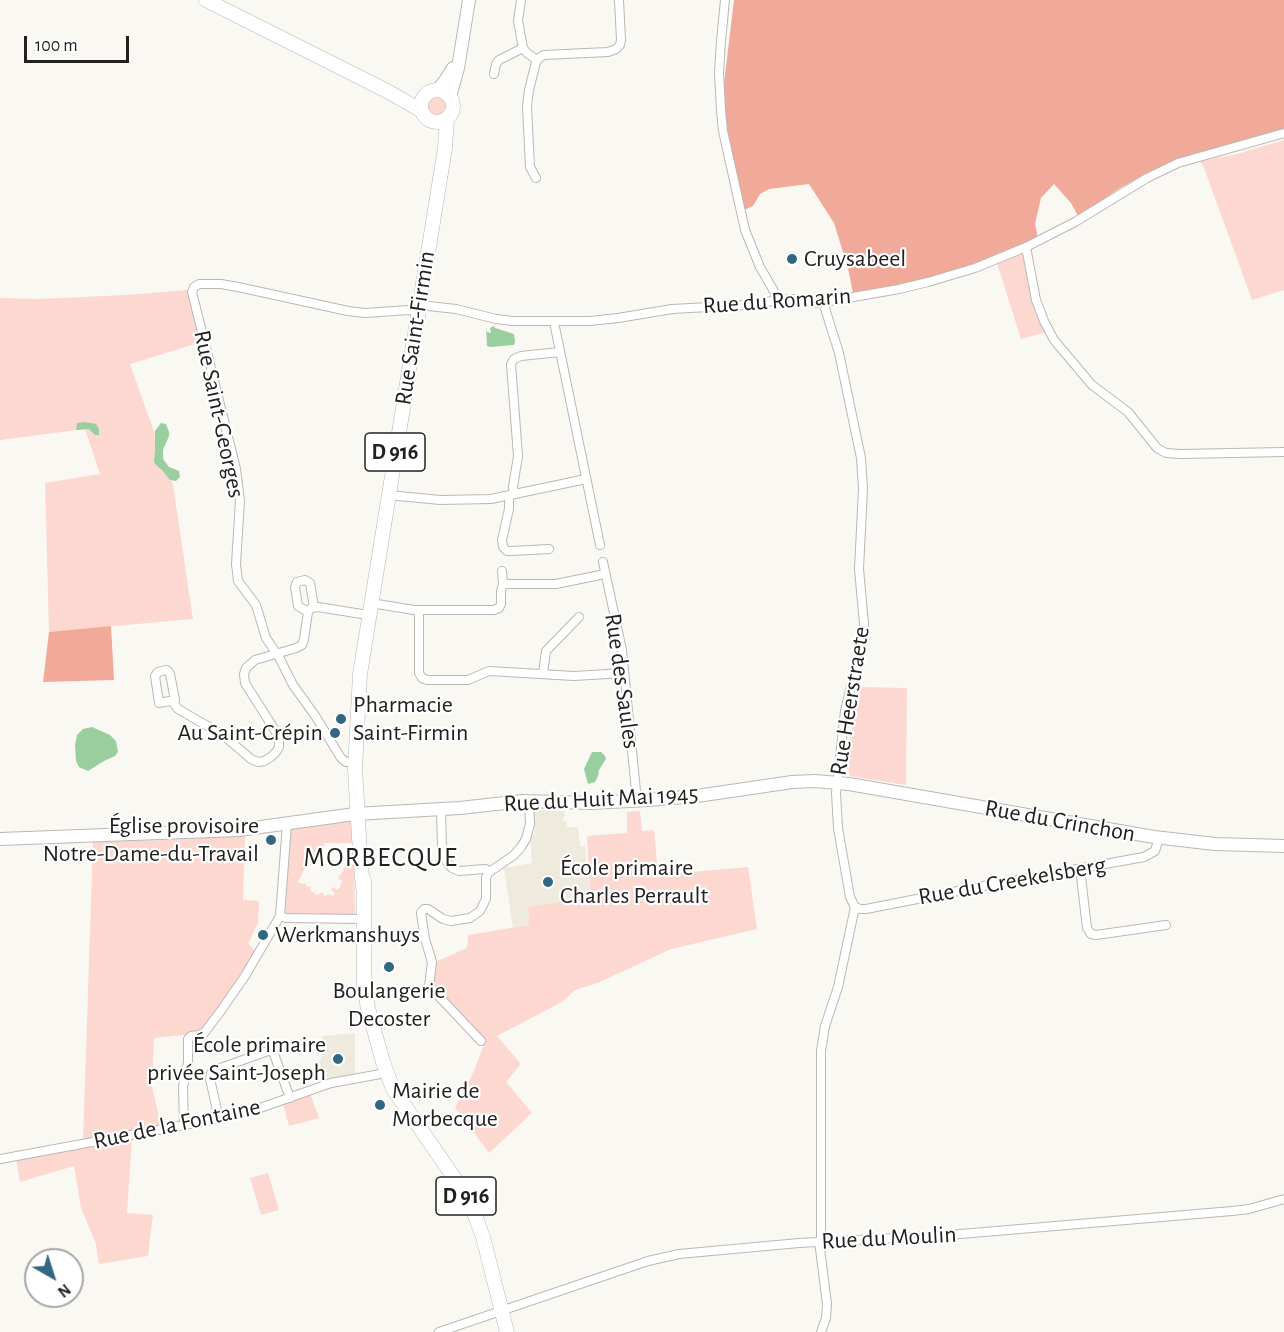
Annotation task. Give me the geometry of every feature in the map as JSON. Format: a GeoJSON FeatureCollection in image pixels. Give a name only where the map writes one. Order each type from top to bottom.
{"type":"FeatureCollection","features":[{"type":"Feature","properties":{"kind":"main road"},"geometry":{"type":"LineString","coordinates":[[206,0],[389,92],[440,122],[447,118],[453,107],[450,97],[444,92],[413,97],[389,92]]}},
{"type":"Feature","properties":{"kind":"main road"},"geometry":{"type":"LineString","coordinates":[[427,116],[422,103],[431,93]]}},
{"type":"Feature","properties":{"kind":"main road","name":"Rue Saint-Firmin"},"geometry":{"type":"LineString","coordinates":[[427,116],[439,134],[443,159]]}},
{"type":"Feature","properties":{"kind":"main road","name":"Rue Saint-Firmin"},"geometry":{"type":"LineString","coordinates":[[360,814],[357,747],[360,674],[446,145],[447,118]]}},
{"type":"Feature","properties":{"kind":"main road","name":"D 916"},"geometry":{"type":"LineString","coordinates":[[360,814],[365,833],[363,977],[377,1044],[386,1073],[399,1097],[470,1203],[483,1238],[507,1332]]}},
{"type":"Feature","properties":{"kind":"street"},"geometry":{"type":"LineString","coordinates":[[450,97],[457,71],[469,0]]}},
{"type":"Feature","properties":{"kind":"street"},"geometry":{"type":"LineString","coordinates":[[520,0],[518,21],[523,48],[537,60]]}},
{"type":"Feature","properties":{"kind":"street"},"geometry":{"type":"LineString","coordinates":[[536,178],[530,167],[527,106],[537,60],[544,55],[608,52],[616,49],[621,40],[619,0]]}},
{"type":"Feature","properties":{"kind":"street"},"geometry":{"type":"LineString","coordinates":[[725,0],[719,81],[723,131],[746,230],[760,267],[779,300]]}},
{"type":"Feature","properties":{"kind":"street"},"geometry":{"type":"LineString","coordinates":[[494,74],[499,60],[523,48]]}},
{"type":"Feature","properties":{"kind":"street"},"geometry":{"type":"LineString","coordinates":[[431,93],[449,76],[459,53]]}},
{"type":"Feature","properties":{"kind":"street","name":"Rue du Romarin"},"geometry":{"type":"LineString","coordinates":[[419,308],[461,310],[502,320],[554,322],[610,319],[672,309],[746,305],[779,300],[823,302],[928,282],[988,263],[1026,247],[1068,226],[1170,166],[1284,133]]}},
{"type":"Feature","properties":{"kind":"street"},"geometry":{"type":"LineString","coordinates":[[1026,247],[1036,300],[1054,340],[1092,385],[1128,412],[1157,448],[1170,453],[1284,452]]}},
{"type":"Feature","properties":{"kind":"street","name":"Rue Saint-Georges"},"geometry":{"type":"LineString","coordinates":[[357,762],[346,762],[341,758],[293,685],[277,653],[264,635],[256,605],[237,577],[240,501],[237,474],[193,298],[193,289],[202,283],[221,284],[348,311],[371,313],[419,308]]}},
{"type":"Feature","properties":{"kind":"street","name":"Rue Heerstraete"},"geometry":{"type":"LineString","coordinates":[[821,1332],[827,1304],[820,1241],[820,1051],[838,987],[855,906],[850,897],[836,810],[845,711],[864,634],[859,569],[862,477],[859,445],[841,359],[823,302]]}},
{"type":"Feature","properties":{"kind":"street"},"geometry":{"type":"LineString","coordinates":[[554,322],[600,545]]}},
{"type":"Feature","properties":{"kind":"street"},"geometry":{"type":"LineString","coordinates":[[549,549],[507,551],[503,547],[502,540],[518,456],[511,364],[520,356],[560,352]]}},
{"type":"Feature","properties":{"kind":"street"},"geometry":{"type":"LineString","coordinates":[[388,495],[455,500],[485,499],[586,479]]}},
{"type":"Feature","properties":{"kind":"street","name":"Rue des Saules"},"geometry":{"type":"LineString","coordinates":[[603,562],[620,639],[637,801]]}},
{"type":"Feature","properties":{"kind":"street"},"geometry":{"type":"LineString","coordinates":[[172,700],[178,709],[223,735],[251,759],[261,762],[268,759],[278,749],[279,738],[249,691],[244,674],[246,668],[255,660],[296,648],[303,643],[311,610],[496,609],[501,604],[502,571]]}},
{"type":"Feature","properties":{"kind":"street"},"geometry":{"type":"LineString","coordinates":[[503,584],[556,584],[605,574]]}},
{"type":"Feature","properties":{"kind":"street"},"geometry":{"type":"LineString","coordinates":[[419,610],[419,673],[425,680],[468,680],[489,671],[578,676],[624,673]]}},
{"type":"Feature","properties":{"kind":"street"},"geometry":{"type":"LineString","coordinates":[[543,674],[546,651],[579,616]]}},
{"type":"Feature","properties":{"kind":"street","name":"Rue du Huit Mai 1945"},"geometry":{"type":"LineString","coordinates":[[0,839],[231,831],[360,814],[530,801],[585,803],[637,801],[690,797],[800,782],[837,782]]}},
{"type":"Feature","properties":{"kind":"street","name":"Rue du Crinchon"},"geometry":{"type":"LineString","coordinates":[[837,782],[1158,838],[1226,845],[1284,846]]}},
{"type":"Feature","properties":{"kind":"street"},"geometry":{"type":"LineString","coordinates":[[481,1041],[431,989],[429,982],[432,962],[421,913],[428,909],[448,921],[468,919],[480,911],[486,902],[486,875],[514,855],[523,843],[529,827],[530,801]]}},
{"type":"Feature","properties":{"kind":"street"},"geometry":{"type":"LineString","coordinates":[[441,809],[442,849],[448,864],[459,871],[485,869],[490,871]]}},
{"type":"Feature","properties":{"kind":"street"},"geometry":{"type":"LineString","coordinates":[[184,1126],[183,1087],[189,1058],[188,1039],[204,1033],[220,1012],[248,972],[280,916],[287,824]]}},
{"type":"Feature","properties":{"kind":"street","name":"Rue du Creekelsberg"},"geometry":{"type":"LineString","coordinates":[[855,906],[866,909],[999,882],[1148,856],[1155,851],[1158,838]]}},
{"type":"Feature","properties":{"kind":"street"},"geometry":{"type":"LineString","coordinates":[[1080,868],[1087,928],[1091,934],[1166,925]]}},
{"type":"Feature","properties":{"kind":"street"},"geometry":{"type":"LineString","coordinates":[[280,916],[363,919]]}},
{"type":"Feature","properties":{"kind":"street"},"geometry":{"type":"LineString","coordinates":[[219,1119],[210,1079],[211,1073],[266,1052],[271,1051],[274,1054],[290,1098]]}},
{"type":"Feature","properties":{"kind":"street","name":"Rue de la Fontaine"},"geometry":{"type":"LineString","coordinates":[[0,1159],[219,1119],[260,1108],[331,1083],[386,1073]]}},
{"type":"Feature","properties":{"kind":"street","name":"Rue du Moulin"},"geometry":{"type":"LineString","coordinates":[[440,1332],[648,1261],[692,1252],[1237,1211],[1284,1199]]}},
{"type":"Feature","properties":{"kind":"shaded area"},"geometry":{"type":"Polygon","coordinates":[[[734,0],[1284,0],[1284,130],[1176,159],[1120,188],[1078,216],[1071,203],[1054,184],[1041,198],[1035,224],[1038,238],[984,261],[921,281],[853,293],[834,223],[809,184],[769,189],[760,194],[753,206],[744,210],[724,107],[724,83],[734,0]]]}},
{"type":"Feature","properties":{"kind":"shaded area"},"geometry":{"type":"Polygon","coordinates":[[[437,97],[443,100],[446,106],[443,112],[437,115],[431,112],[428,106],[431,100],[437,97]]]}},
{"type":"Feature","properties":{"kind":"shaded area"},"geometry":{"type":"Polygon","coordinates":[[[1284,140],[1284,290],[1252,300],[1200,161],[1237,154],[1284,140]]]}},
{"type":"Feature","properties":{"kind":"shaded area"},"geometry":{"type":"Polygon","coordinates":[[[1023,253],[1046,332],[1021,339],[997,263],[1023,253]]]}},
{"type":"Feature","properties":{"kind":"shaded area"},"geometry":{"type":"Polygon","coordinates":[[[187,290],[202,342],[130,364],[173,485],[193,619],[49,632],[45,483],[100,474],[85,429],[0,440],[0,298],[40,299],[187,290]]]}},
{"type":"Feature","properties":{"kind":"shaded area"},"geometry":{"type":"Polygon","coordinates":[[[494,326],[514,334],[514,345],[487,346],[486,327],[487,332],[491,333],[490,328],[494,326]]]}},
{"type":"Feature","properties":{"kind":"shaded area"},"geometry":{"type":"Polygon","coordinates":[[[77,423],[96,424],[99,435],[95,435],[89,429],[76,430],[77,423]]]}},
{"type":"Feature","properties":{"kind":"shaded area"},"geometry":{"type":"Polygon","coordinates":[[[161,423],[166,424],[169,432],[163,450],[163,459],[169,467],[179,471],[180,477],[176,481],[170,480],[154,461],[155,431],[161,423]]]}},
{"type":"Feature","properties":{"kind":"shaded area"},"geometry":{"type":"Polygon","coordinates":[[[111,626],[114,680],[43,682],[49,632],[111,626]]]}},
{"type":"Feature","properties":{"kind":"shaded area"},"geometry":{"type":"Polygon","coordinates":[[[859,687],[907,688],[906,785],[850,776],[848,768],[851,734],[859,687]]]}},
{"type":"Feature","properties":{"kind":"shaded area"},"geometry":{"type":"Polygon","coordinates":[[[92,727],[110,735],[116,741],[118,752],[88,771],[79,767],[76,761],[75,745],[77,735],[83,729],[92,727]]]}},
{"type":"Feature","properties":{"kind":"shaded area"},"geometry":{"type":"Polygon","coordinates":[[[592,752],[601,752],[606,759],[595,782],[588,784],[584,769],[592,752]]]}},
{"type":"Feature","properties":{"kind":"shaded area","name":"École primaire Charles Perrault"},"geometry":{"type":"Polygon","coordinates":[[[533,810],[565,811],[563,821],[566,821],[567,827],[578,827],[580,846],[585,846],[590,897],[528,907],[529,925],[513,928],[504,868],[532,863],[530,835],[535,834],[533,810]]]}},
{"type":"Feature","properties":{"kind":"shaded area"},"geometry":{"type":"Polygon","coordinates":[[[640,811],[642,831],[654,830],[658,875],[748,867],[757,929],[671,949],[600,982],[575,990],[562,1002],[497,1036],[521,1064],[506,1082],[532,1113],[489,1153],[455,1108],[474,1071],[485,1042],[433,986],[433,963],[467,948],[468,935],[529,925],[528,907],[590,897],[587,836],[627,833],[627,812],[640,811]]]}},
{"type":"Feature","properties":{"kind":"shaded area"},"geometry":{"type":"Polygon","coordinates":[[[352,820],[354,843],[324,843],[314,864],[308,861],[298,882],[306,883],[315,894],[322,892],[325,896],[329,894],[333,896],[335,893],[331,890],[333,887],[337,890],[340,887],[342,881],[338,878],[351,857],[354,857],[355,916],[283,913],[290,828],[352,820]]]}},
{"type":"Feature","properties":{"kind":"shaded area"},"geometry":{"type":"Polygon","coordinates":[[[245,835],[243,900],[259,901],[258,923],[248,944],[257,952],[202,1033],[154,1038],[152,1086],[161,1126],[83,1140],[93,842],[245,835]]]}},
{"type":"Feature","properties":{"kind":"shaded area","name":"École primaire privée Saint-Joseph"},"geometry":{"type":"Polygon","coordinates":[[[355,1033],[355,1075],[320,1083],[314,1062],[321,1061],[322,1036],[355,1033]]]}},
{"type":"Feature","properties":{"kind":"shaded area"},"geometry":{"type":"Polygon","coordinates":[[[310,1093],[319,1118],[289,1126],[283,1103],[310,1093]]]}},
{"type":"Feature","properties":{"kind":"shaded area"},"geometry":{"type":"Polygon","coordinates":[[[132,1138],[127,1213],[153,1215],[148,1256],[99,1264],[96,1244],[81,1208],[74,1166],[20,1182],[16,1158],[132,1138]]]}},
{"type":"Feature","properties":{"kind":"shaded area"},"geometry":{"type":"Polygon","coordinates":[[[268,1173],[279,1210],[261,1215],[250,1178],[268,1173]]]}},
{"type":"Feature","properties":{"kind":"place","name":"Cruysabeel"},"geometry":{"type":"Point","coordinates":[792,259]}},
{"type":"Feature","properties":{"kind":"place","name":"Pharmacie Saint-Firmin"},"geometry":{"type":"Point","coordinates":[341,719]}},
{"type":"Feature","properties":{"kind":"place","name":"Au Saint-Crépin"},"geometry":{"type":"Point","coordinates":[335,733]}},
{"type":"Feature","properties":{"kind":"place","name":"Église provisoire Notre-Dame-du-Travail"},"geometry":{"type":"Point","coordinates":[271,840]}},
{"type":"Feature","properties":{"kind":"place","name":"École primaire Charles Perrault"},"geometry":{"type":"Point","coordinates":[548,882]}},
{"type":"Feature","properties":{"kind":"place","name":"Werkmanshuys"},"geometry":{"type":"Point","coordinates":[263,935]}},
{"type":"Feature","properties":{"kind":"place","name":"Boulangerie Decoster"},"geometry":{"type":"Point","coordinates":[389,967]}},
{"type":"Feature","properties":{"kind":"place","name":"École primaire privée Saint-Joseph"},"geometry":{"type":"Point","coordinates":[338,1059]}},
{"type":"Feature","properties":{"kind":"place","name":"Mairie de Morbecque"},"geometry":{"type":"Point","coordinates":[380,1105]}},
{"type":"Feature","properties":{"kind":"district","name":"MORBECQUE"},"geometry":{"type":"Point","coordinates":[381,858]}}]}
